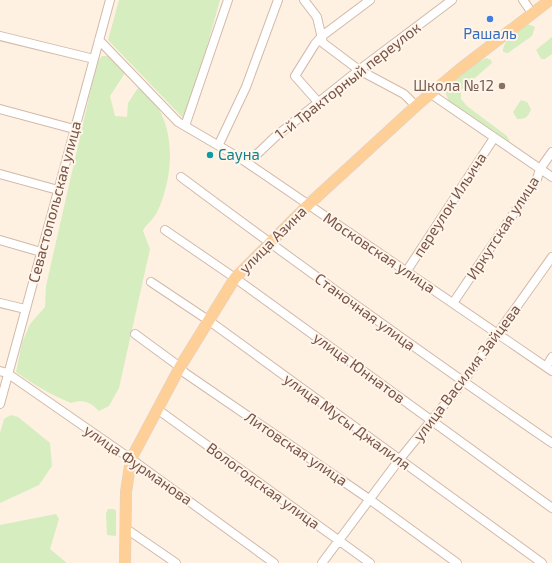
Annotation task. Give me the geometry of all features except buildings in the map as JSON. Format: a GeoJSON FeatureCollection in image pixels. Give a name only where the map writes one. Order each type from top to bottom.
{"type":"FeatureCollection","features":[{"type":"Feature","properties":{"kind":"main road","name":"улица Азина"},"geometry":{"type":"LineString","coordinates":[[125,563],[126,492],[131,459],[180,366],[235,278],[308,205],[416,106],[550,0]]}},
{"type":"Feature","properties":{"kind":"street","name":"Севастопольская улица"},"geometry":{"type":"LineString","coordinates":[[0,404],[4,372],[25,309],[110,0]]}},
{"type":"Feature","properties":{"kind":"street"},"geometry":{"type":"LineString","coordinates":[[185,126],[228,0]]}},
{"type":"Feature","properties":{"kind":"street"},"geometry":{"type":"LineString","coordinates":[[219,144],[246,87],[278,0]]}},
{"type":"Feature","properties":{"kind":"street"},"geometry":{"type":"LineString","coordinates":[[304,0],[316,17],[323,43],[359,70],[404,94],[416,106]]}},
{"type":"Feature","properties":{"kind":"street"},"geometry":{"type":"LineString","coordinates":[[318,102],[295,76],[315,44],[322,36],[370,0]]}},
{"type":"Feature","properties":{"kind":"street","name":"1-й Тракторный переулок"},"geometry":{"type":"LineString","coordinates":[[243,160],[256,155],[275,137],[318,102],[452,0]]}},
{"type":"Feature","properties":{"kind":"street"},"geometry":{"type":"LineString","coordinates":[[523,0],[532,13]]}},
{"type":"Feature","properties":{"kind":"street"},"geometry":{"type":"LineString","coordinates":[[0,36],[94,59]]}},
{"type":"Feature","properties":{"kind":"street","name":"Московская улица"},"geometry":{"type":"LineString","coordinates":[[99,40],[178,122],[219,144],[549,369]]}},
{"type":"Feature","properties":{"kind":"street"},"geometry":{"type":"LineString","coordinates":[[431,94],[552,178]]}},
{"type":"Feature","properties":{"kind":"street"},"geometry":{"type":"LineString","coordinates":[[0,109],[74,129]]}},
{"type":"Feature","properties":{"kind":"street","name":"переулок Ильича"},"geometry":{"type":"LineString","coordinates":[[406,272],[494,138]]}},
{"type":"Feature","properties":{"kind":"street","name":"Иркутская улица"},"geometry":{"type":"LineString","coordinates":[[453,303],[537,179],[540,169],[552,152]]}},
{"type":"Feature","properties":{"kind":"street"},"geometry":{"type":"LineString","coordinates":[[256,155],[262,173]]}},
{"type":"Feature","properties":{"kind":"street"},"geometry":{"type":"LineString","coordinates":[[0,174],[58,190]]}},
{"type":"Feature","properties":{"kind":"street","name":"Станочная улица"},"geometry":{"type":"LineString","coordinates":[[181,177],[269,243],[463,382],[552,443]]}},
{"type":"Feature","properties":{"kind":"street","name":"улица Юннатов"},"geometry":{"type":"LineString","coordinates":[[165,230],[235,278],[431,422],[552,508]]}},
{"type":"Feature","properties":{"kind":"street"},"geometry":{"type":"LineString","coordinates":[[0,240],[41,252]]}},
{"type":"Feature","properties":{"kind":"street","name":"улица Василия Зайцева"},"geometry":{"type":"LineString","coordinates":[[322,563],[399,460],[463,382],[552,257]]}},
{"type":"Feature","properties":{"kind":"street","name":"улица Мусы Джалиля"},"geometry":{"type":"LineString","coordinates":[[151,282],[208,320],[542,563]]}},
{"type":"Feature","properties":{"kind":"street"},"geometry":{"type":"LineString","coordinates":[[0,303],[25,309]]}},
{"type":"Feature","properties":{"kind":"street","name":"Литовская улица"},"geometry":{"type":"LineString","coordinates":[[135,334],[180,366],[185,373],[369,499],[457,563]]}},
{"type":"Feature","properties":{"kind":"street"},"geometry":{"type":"LineString","coordinates":[[549,369],[552,357]]}},
{"type":"Feature","properties":{"kind":"street","name":"улица Фурманова"},"geometry":{"type":"LineString","coordinates":[[4,372],[131,459],[274,563]]}},
{"type":"Feature","properties":{"kind":"street","name":"Вологодская улица"},"geometry":{"type":"LineString","coordinates":[[157,409],[370,563]]}},
{"type":"Feature","properties":{"kind":"street"},"geometry":{"type":"LineString","coordinates":[[125,528],[176,563]]}},
{"type":"Feature","properties":{"kind":"green space"},"geometry":{"type":"Polygon","coordinates":[[[119,0],[220,0],[186,121],[108,40],[119,0]]]}},
{"type":"Feature","properties":{"kind":"green space"},"geometry":{"type":"Polygon","coordinates":[[[528,24],[535,27],[532,36],[508,53],[503,52],[503,48],[508,39],[528,24]]]}},
{"type":"Feature","properties":{"kind":"green space"},"geometry":{"type":"Polygon","coordinates":[[[552,37],[552,54],[545,59],[541,59],[536,50],[552,37]]]}},
{"type":"Feature","properties":{"kind":"green space"},"geometry":{"type":"Polygon","coordinates":[[[102,56],[108,56],[127,70],[110,96],[115,116],[127,117],[128,103],[138,88],[150,97],[158,108],[165,122],[170,151],[170,166],[162,200],[153,219],[143,231],[150,249],[119,388],[109,406],[99,411],[93,405],[86,402],[80,401],[71,403],[56,396],[16,372],[22,343],[30,324],[45,307],[46,286],[95,71],[98,61],[102,56]]]}},
{"type":"Feature","properties":{"kind":"green space"},"geometry":{"type":"Polygon","coordinates":[[[486,58],[491,60],[492,63],[461,90],[461,99],[467,106],[507,136],[510,142],[507,143],[449,102],[445,91],[475,64],[486,58]]]}},
{"type":"Feature","properties":{"kind":"green space"},"geometry":{"type":"Polygon","coordinates":[[[521,100],[527,102],[531,109],[526,117],[523,119],[517,119],[513,112],[521,100]]]}},
{"type":"Feature","properties":{"kind":"green space"},"geometry":{"type":"Polygon","coordinates":[[[11,415],[18,417],[50,443],[52,466],[39,485],[0,503],[0,433],[4,419],[11,415]]]}},
{"type":"Feature","properties":{"kind":"green space"},"geometry":{"type":"Polygon","coordinates":[[[108,509],[114,509],[116,511],[116,536],[107,535],[106,513],[108,509]]]}},
{"type":"Feature","properties":{"kind":"green space"},"geometry":{"type":"Polygon","coordinates":[[[56,514],[59,519],[50,549],[67,563],[0,563],[0,525],[56,514]]]}},
{"type":"Feature","properties":{"kind":"place","name":"Рашаль"},"geometry":{"type":"Point","coordinates":[490,19]}},
{"type":"Feature","properties":{"kind":"place","name":"Школа №12"},"geometry":{"type":"Point","coordinates":[502,86]}},
{"type":"Feature","properties":{"kind":"place","name":"Сауна"},"geometry":{"type":"Point","coordinates":[210,155]}}]}
